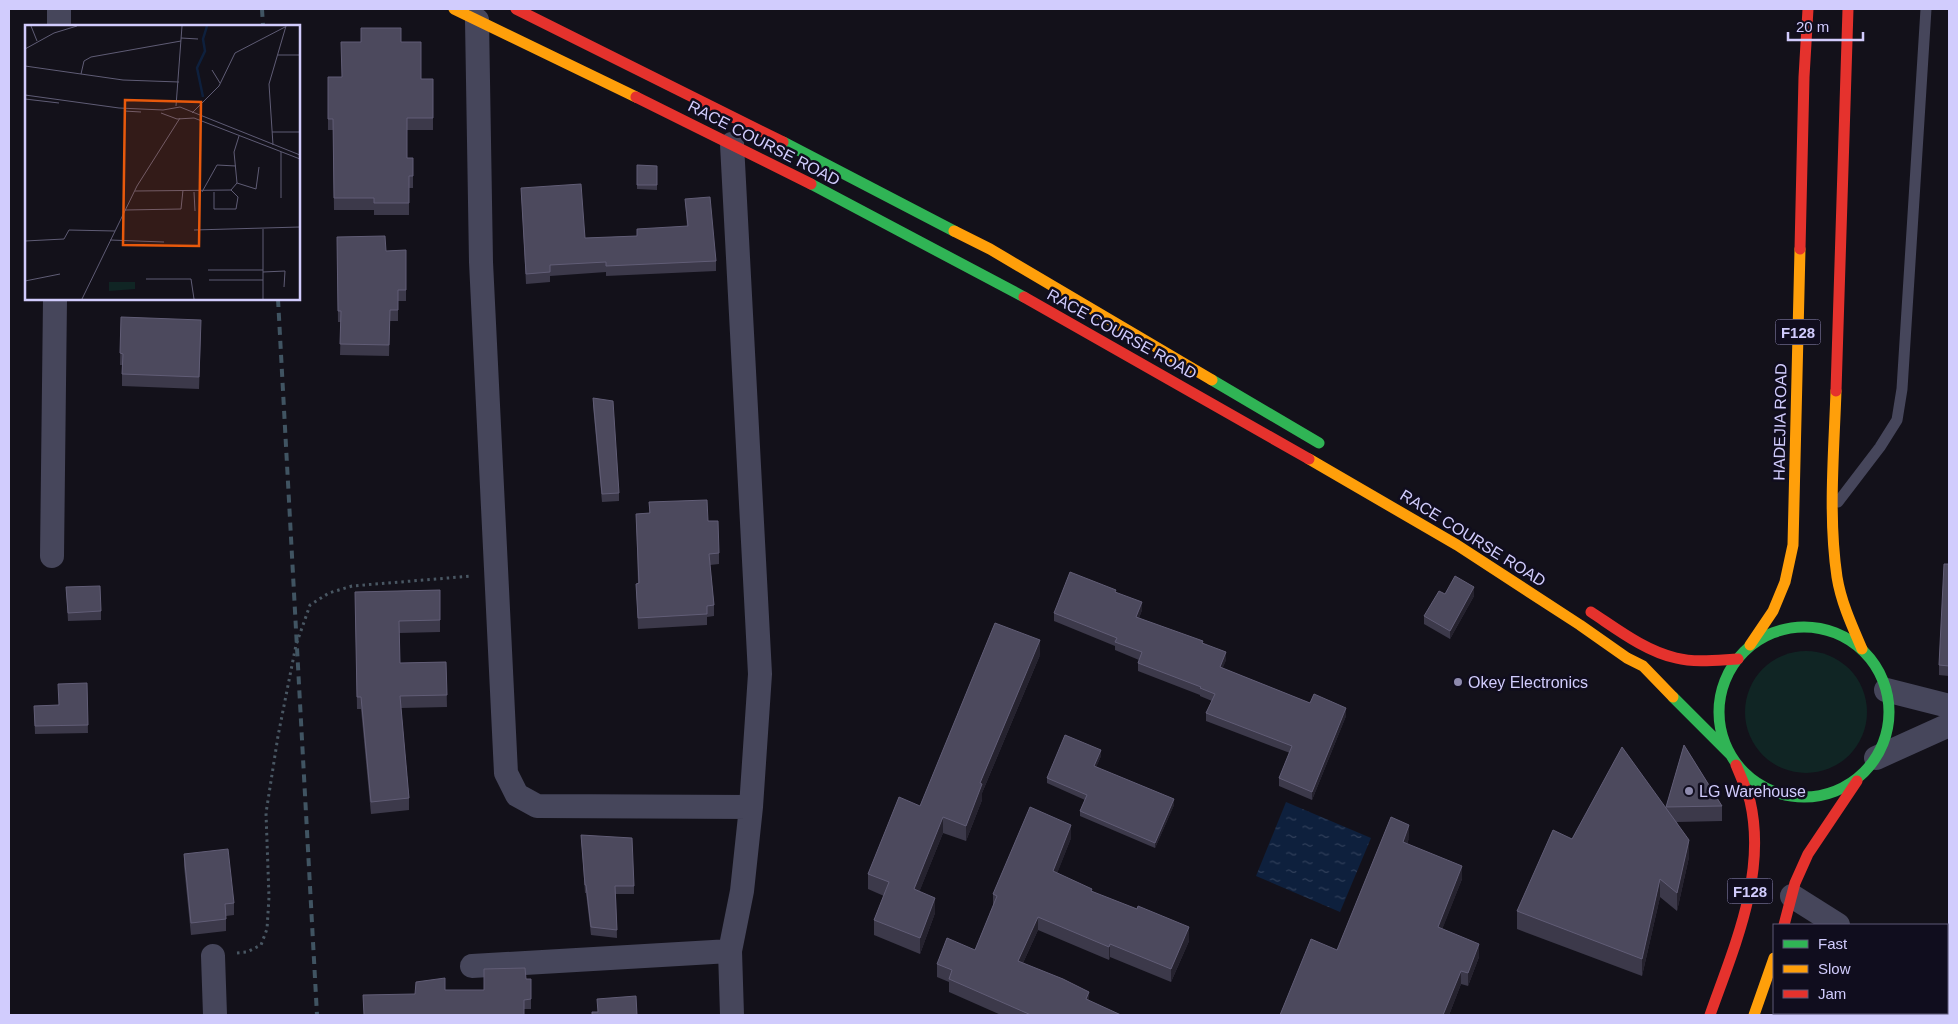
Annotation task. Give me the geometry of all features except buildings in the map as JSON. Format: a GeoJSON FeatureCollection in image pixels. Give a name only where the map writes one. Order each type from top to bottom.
{"type":"FeatureCollection","features":[{"type":"Feature","properties":{"kind":"street"},"geometry":{"type":"LineString","coordinates":[[59,9],[59,25]]}},
{"type":"Feature","properties":{"kind":"street","name":"RACE COURSE ROAD"},"geometry":{"type":"LineString","coordinates":[[454,9],[806,181],[1013,291],[1337,474],[1456,545],[1580,625],[1627,658],[1643,666],[1733,759]]}},
{"type":"Feature","properties":{"kind":"street","name":"RACE COURSE ROAD"},"geometry":{"type":"LineString","coordinates":[[516,9],[716,108],[990,249],[1333,451]]}},
{"type":"Feature","properties":{"kind":"street","name":"HADEJIA ROAD"},"geometry":{"type":"LineString","coordinates":[[1750,645],[1773,611],[1785,582],[1793,545],[1804,77],[1808,9]]}},
{"type":"Feature","properties":{"kind":"street","name":"F128"},"geometry":{"type":"LineString","coordinates":[[1784,924],[1796,883],[1808,854],[1868,767],[1886,737],[1889,714],[1886,690],[1877,668],[1862,649],[1848,617],[1837,578],[1832,509],[1848,9]]}},
{"type":"Feature","properties":{"kind":"street"},"geometry":{"type":"LineString","coordinates":[[477,20],[480,262],[506,773],[517,795],[537,806],[751,807]]}},
{"type":"Feature","properties":{"kind":"street"},"geometry":{"type":"LineString","coordinates":[[732,144],[760,674],[751,807],[742,891],[730,951],[732,1015]]}},
{"type":"Feature","properties":{"kind":"street"},"geometry":{"type":"LineString","coordinates":[[52,556],[55,300]]}},
{"type":"Feature","properties":{"kind":"street"},"geometry":{"type":"LineString","coordinates":[[1583,607],[1650,648],[1670,657],[1701,660],[1738,659]]}},
{"type":"Feature","properties":{"kind":"street"},"geometry":{"type":"LineString","coordinates":[[1750,645],[1777,630],[1807,626],[1837,633],[1862,649]]}},
{"type":"Feature","properties":{"kind":"street","name":"F128"},"geometry":{"type":"LineString","coordinates":[[1710,1015],[1740,929],[1752,885],[1756,849],[1751,807],[1721,732],[1719,708],[1723,684],[1738,659],[1750,645]]}},
{"type":"Feature","properties":{"kind":"street"},"geometry":{"type":"LineString","coordinates":[[1886,690],[1949,706]]}},
{"type":"Feature","properties":{"kind":"street"},"geometry":{"type":"LineString","coordinates":[[1733,759],[1756,783],[1782,794],[1810,797],[1837,791],[1868,767],[1949,725]]}},
{"type":"Feature","properties":{"kind":"street"},"geometry":{"type":"LineString","coordinates":[[1792,896],[1836,924]]}},
{"type":"Feature","properties":{"kind":"street"},"geometry":{"type":"LineString","coordinates":[[472,966],[730,951]]}},
{"type":"Feature","properties":{"kind":"street"},"geometry":{"type":"LineString","coordinates":[[213,956],[215,1015]]}},
{"type":"Feature","properties":{"kind":"street"},"geometry":{"type":"LineString","coordinates":[[1754,1015],[1773,961]]}},
{"type":"Feature","properties":{"kind":"lane"},"geometry":{"type":"LineString","coordinates":[[1832,509],[1880,447],[1897,420],[1902,389],[1926,9]]}},
{"type":"Feature","properties":{"kind":"path"},"geometry":{"type":"LineString","coordinates":[[213,956],[247,952],[261,945],[267,930],[269,897],[266,813],[278,736],[296,645],[310,605],[330,593],[352,586],[495,574]]}},
{"type":"Feature","properties":{"kind":"green space"},"geometry":{"type":"Polygon","coordinates":[[[1806,651],[1830,655],[1849,669],[1863,688],[1867,712],[1863,736],[1849,755],[1830,769],[1806,773],[1782,769],[1763,755],[1749,736],[1745,712],[1749,688],[1763,669],[1782,655],[1806,651]]]}},
{"type":"Feature","properties":{"kind":"water"},"geometry":{"type":"Polygon","coordinates":[[[1286,802],[1371,838],[1340,912],[1256,876],[1286,802]]]}},
{"type":"Feature","properties":{"kind":"railway"},"geometry":{"type":"LineString","coordinates":[[262,9],[263,25]]}},
{"type":"Feature","properties":{"kind":"railway"},"geometry":{"type":"LineString","coordinates":[[278,300],[317,1015]]}},
{"type":"Feature","properties":{"kind":"traffic: fast"},"geometry":{"type":"LineString","coordinates":[[783,142],[954,231]]}},
{"type":"Feature","properties":{"kind":"traffic: fast"},"geometry":{"type":"LineString","coordinates":[[811,184],[1024,297]]}},
{"type":"Feature","properties":{"kind":"traffic: fast"},"geometry":{"type":"LineString","coordinates":[[1212,380],[1319,443]]}},
{"type":"Feature","properties":{"kind":"traffic: fast"},"geometry":{"type":"LineString","coordinates":[[1804,627],[1829,631],[1844,637],[1864,652],[1879,672],[1887,695],[1889,712],[1885,737],[1879,752],[1864,772],[1844,787],[1821,795],[1804,797],[1779,793],[1764,787],[1744,772],[1729,752],[1721,729],[1719,712],[1723,687],[1729,672],[1744,652],[1764,637],[1787,629],[1804,627]]}},
{"type":"Feature","properties":{"kind":"traffic: fast"},"geometry":{"type":"LineString","coordinates":[[1673,697],[1730,754]]}},
{"type":"Feature","properties":{"kind":"traffic: slow"},"geometry":{"type":"LineString","coordinates":[[454,9],[636,97]]}},
{"type":"Feature","properties":{"kind":"traffic: slow"},"geometry":{"type":"LineString","coordinates":[[954,231],[990,249],[1212,380]]}},
{"type":"Feature","properties":{"kind":"traffic: slow"},"geometry":{"type":"LineString","coordinates":[[1750,645],[1773,611],[1785,582],[1793,545],[1800,249]]}},
{"type":"Feature","properties":{"kind":"traffic: slow"},"geometry":{"type":"LineString","coordinates":[[1836,391],[1832,484],[1834,554],[1841,596],[1862,649]]}},
{"type":"Feature","properties":{"kind":"traffic: slow"},"geometry":{"type":"LineString","coordinates":[[1309,459],[1457,545],[1627,658],[1643,666],[1673,697]]}},
{"type":"Feature","properties":{"kind":"traffic: slow"},"geometry":{"type":"LineString","coordinates":[[1754,1015],[1773,961]]}},
{"type":"Feature","properties":{"kind":"traffic: jam"},"geometry":{"type":"LineString","coordinates":[[516,9],[783,142]]}},
{"type":"Feature","properties":{"kind":"traffic: jam"},"geometry":{"type":"LineString","coordinates":[[1800,249],[1804,77],[1808,9]]}},
{"type":"Feature","properties":{"kind":"traffic: jam"},"geometry":{"type":"LineString","coordinates":[[1836,391],[1848,9]]}},
{"type":"Feature","properties":{"kind":"traffic: jam"},"geometry":{"type":"LineString","coordinates":[[636,97],[811,184]]}},
{"type":"Feature","properties":{"kind":"traffic: jam"},"geometry":{"type":"LineString","coordinates":[[1024,297],[1309,459]]}},
{"type":"Feature","properties":{"kind":"traffic: jam"},"geometry":{"type":"LineString","coordinates":[[1591,612],[1632,639],[1665,655],[1707,661],[1738,659]]}},
{"type":"Feature","properties":{"kind":"traffic: jam"},"geometry":{"type":"LineString","coordinates":[[1710,1015],[1738,937],[1751,883],[1754,856],[1754,828],[1750,801],[1736,765]]}},
{"type":"Feature","properties":{"kind":"traffic: jam"},"geometry":{"type":"LineString","coordinates":[[1784,924],[1795,883],[1808,854],[1857,781]]}},
{"type":"Feature","properties":{"kind":"place","name":"Okey Electronics"},"geometry":{"type":"Point","coordinates":[1458,682]}},
{"type":"Feature","properties":{"kind":"place","name":"LG Warehouse"},"geometry":{"type":"Point","coordinates":[1689,791]}}]}
